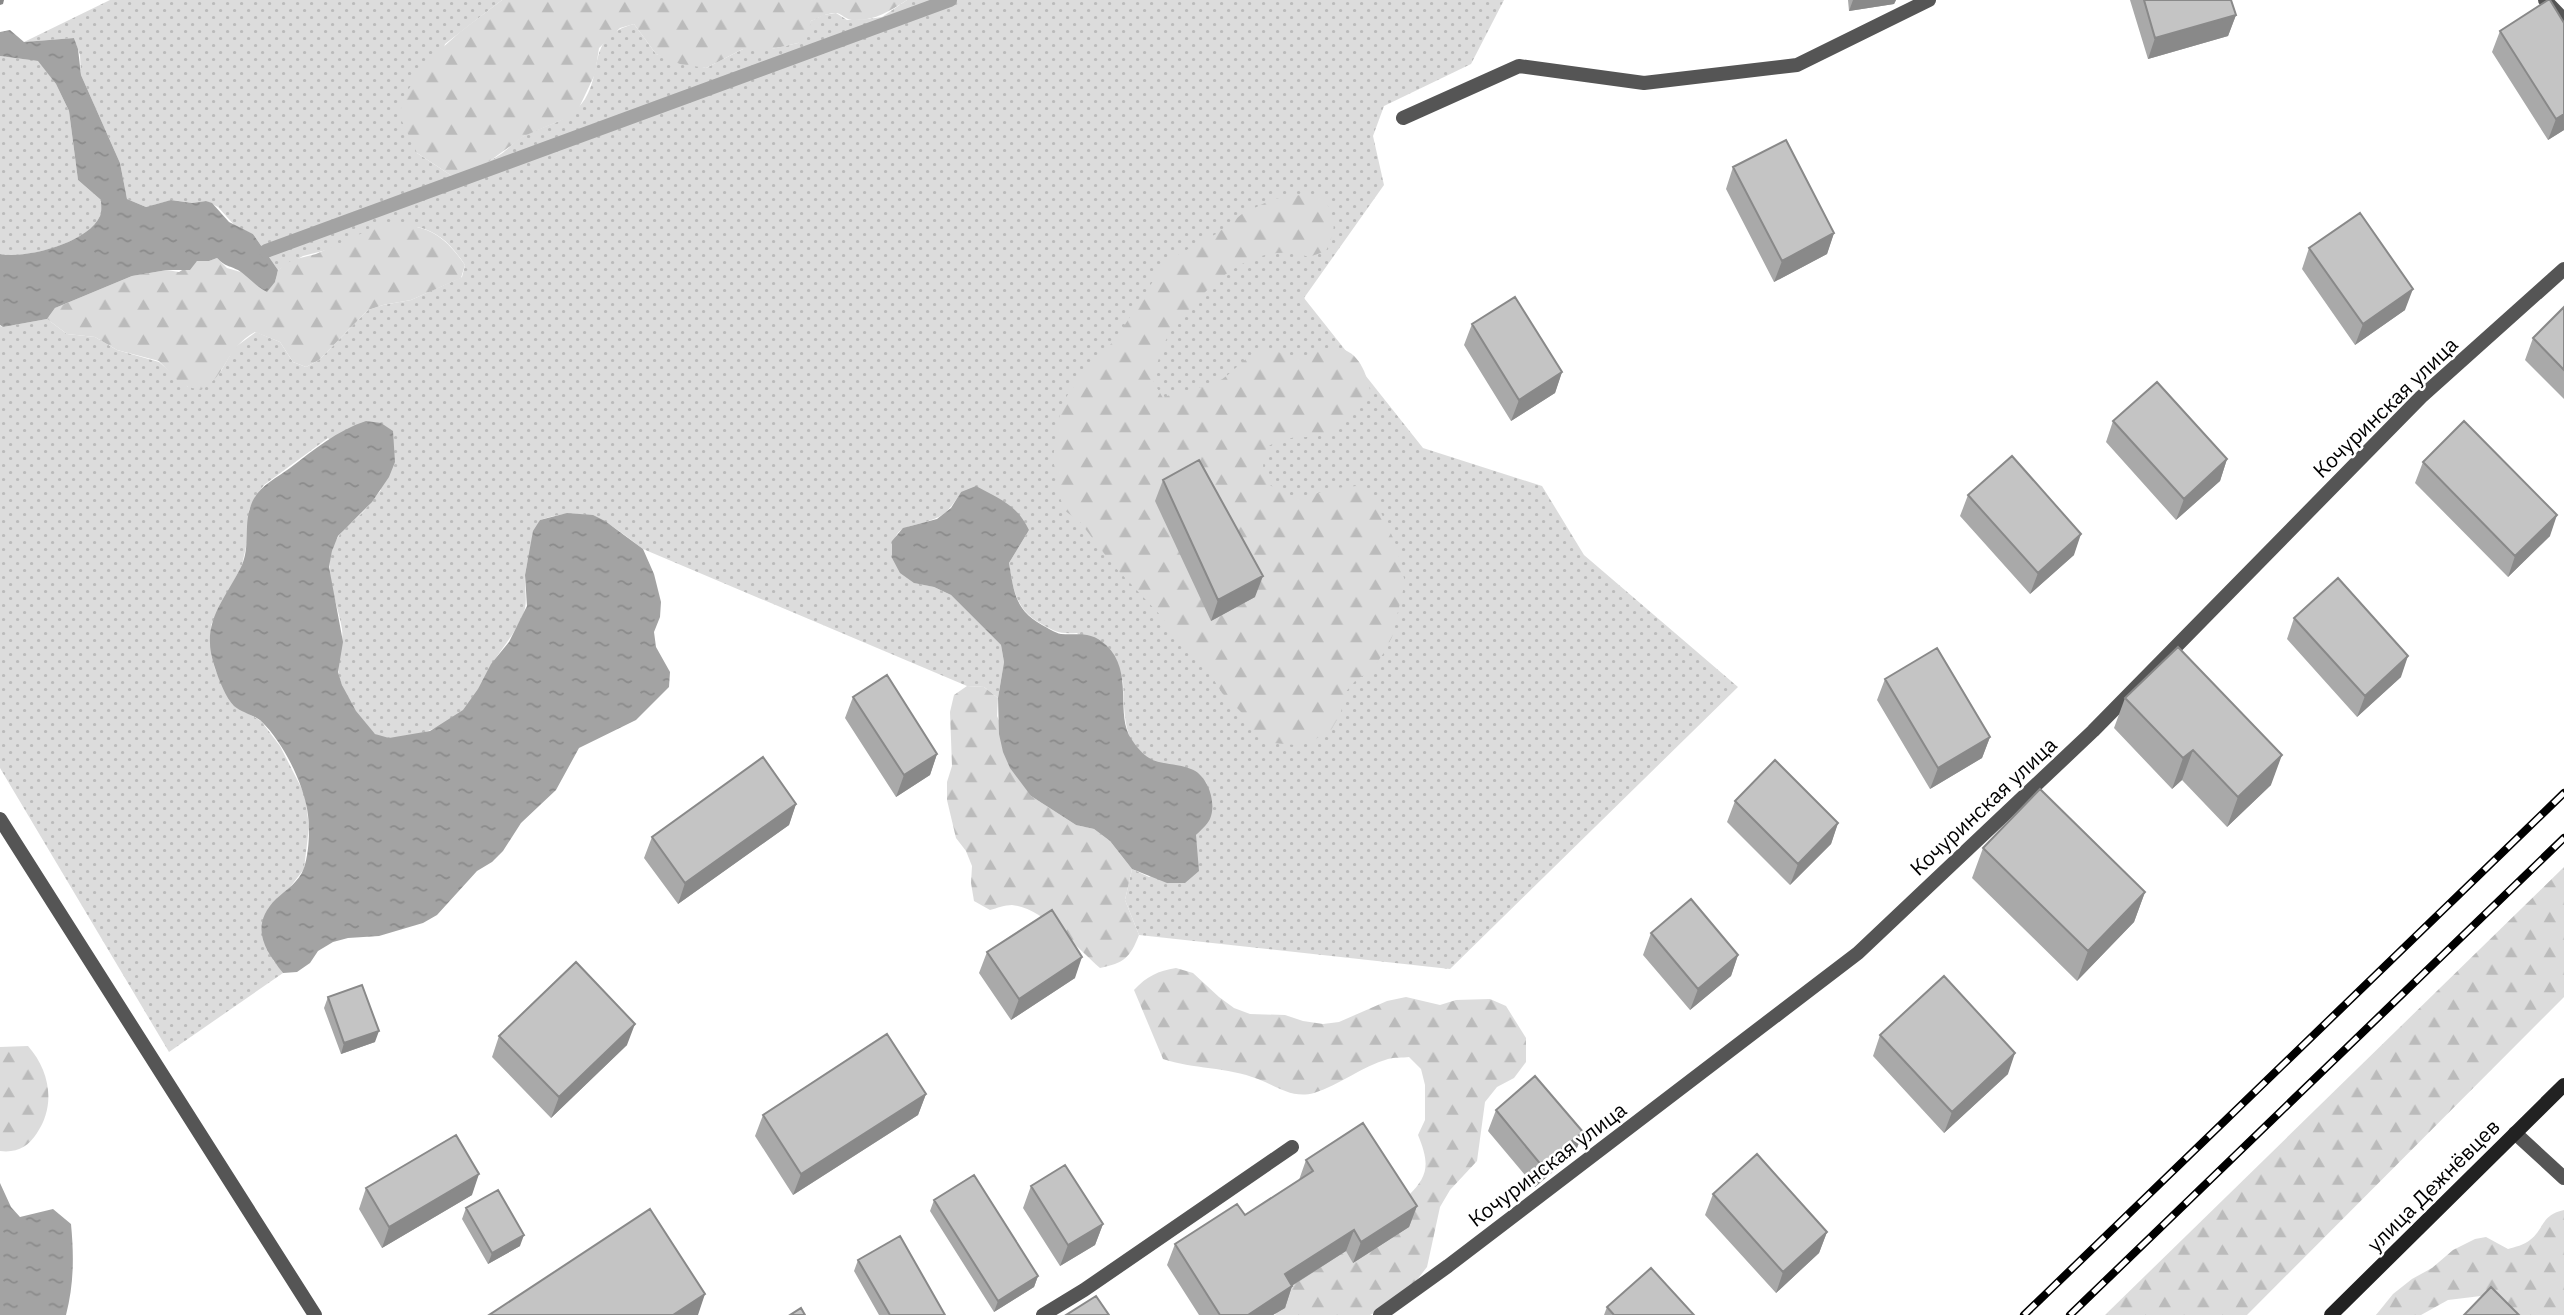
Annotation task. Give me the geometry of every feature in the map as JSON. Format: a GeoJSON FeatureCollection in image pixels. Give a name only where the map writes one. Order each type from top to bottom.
{"type":"FeatureCollection","features":[{"type":"Feature","properties":{"kind":"main road","name":"улица Дежнёвцев"},"geometry":{"type":"LineString","coordinates":[[2331,1315],[2564,1085]]}},
{"type":"Feature","properties":{"kind":"street"},"geometry":{"type":"LineString","coordinates":[[1403,118],[1519,66],[1644,83],[1797,65],[1929,0]]}},
{"type":"Feature","properties":{"kind":"street"},"geometry":{"type":"LineString","coordinates":[[2545,0],[2564,20]]}},
{"type":"Feature","properties":{"kind":"street","name":"Кочуринская улица"},"geometry":{"type":"LineString","coordinates":[[1380,1315],[1858,953],[2093,731],[2421,397],[2564,269]]}},
{"type":"Feature","properties":{"kind":"street"},"geometry":{"type":"LineString","coordinates":[[0,819],[315,1315]]}},
{"type":"Feature","properties":{"kind":"street"},"geometry":{"type":"LineString","coordinates":[[2515,1133],[2564,1178]]}},
{"type":"Feature","properties":{"kind":"street"},"geometry":{"type":"LineString","coordinates":[[1043,1315],[1292,1147]]}},
{"type":"Feature","properties":{"kind":"green space"},"geometry":{"type":"Polygon","coordinates":[[[110,0],[502,0],[445,44],[417,153],[452,176],[490,161],[522,137],[572,113],[585,99],[591,87],[602,45],[619,30],[634,24],[656,54],[706,68],[743,49],[771,49],[798,43],[811,21],[823,15],[836,13],[847,20],[882,17],[907,0],[1504,0],[1471,64],[1384,106],[1373,136],[1384,185],[1304,298],[1423,448],[1542,486],[1584,555],[1738,687],[1450,969],[1139,935],[1125,900],[1132,869],[1149,877],[1196,853],[1196,835],[1211,811],[1209,791],[1206,782],[1162,766],[1142,753],[1134,745],[1127,728],[1123,681],[1077,633],[1061,633],[1050,628],[1032,618],[1021,605],[1014,590],[1009,563],[1029,530],[961,492],[943,515],[899,532],[893,546],[892,558],[915,583],[934,587],[951,595],[1001,645],[1004,662],[998,698],[984,687],[967,686],[643,549],[596,518],[572,514],[540,520],[525,575],[524,612],[469,704],[455,717],[434,729],[408,737],[384,737],[375,734],[364,723],[348,699],[339,676],[342,629],[330,570],[332,551],[337,540],[381,490],[328,438],[264,485],[255,497],[249,510],[248,538],[242,565],[211,625],[211,654],[227,694],[235,706],[261,721],[280,746],[305,795],[309,827],[304,869],[288,890],[277,899],[273,960],[283,973],[169,1052],[0,768],[0,326],[47,319],[67,334],[95,337],[117,350],[159,362],[188,387],[221,371],[234,348],[256,332],[280,342],[293,362],[306,367],[319,360],[368,310],[411,300],[462,277],[465,265],[445,241],[432,232],[417,227],[303,256],[278,270],[253,234],[235,226],[218,207],[206,201],[192,203],[172,200],[146,207],[127,199],[120,163],[81,75],[80,55],[74,38],[24,42],[110,0]]]}},
{"type":"Feature","properties":{"kind":"green space"},"geometry":{"type":"Polygon","coordinates":[[[502,0],[907,0],[868,19],[852,20],[837,13],[827,14],[811,21],[808,34],[798,43],[772,49],[743,49],[706,68],[680,64],[656,54],[634,24],[620,28],[599,48],[595,74],[576,114],[524,136],[480,168],[452,176],[417,153],[400,117],[402,101],[418,73],[430,59],[502,0]]]}},
{"type":"Feature","properties":{"kind":"green space"},"geometry":{"type":"Polygon","coordinates":[[[0,56],[39,61],[56,84],[69,111],[78,180],[101,200],[100,216],[83,234],[56,247],[25,254],[0,254],[0,56]]]}},
{"type":"Feature","properties":{"kind":"green space"},"geometry":{"type":"Polygon","coordinates":[[[1307,194],[1324,198],[1331,212],[1334,224],[1326,251],[1309,257],[1274,253],[1257,257],[1227,273],[1201,297],[1171,332],[1162,350],[1153,381],[1163,398],[1217,382],[1252,355],[1274,349],[1294,358],[1325,349],[1344,350],[1351,353],[1365,373],[1370,390],[1344,423],[1321,435],[1289,438],[1267,447],[1263,466],[1270,485],[1285,495],[1303,497],[1336,488],[1356,486],[1372,494],[1395,542],[1405,582],[1392,637],[1383,654],[1372,670],[1356,680],[1344,694],[1341,713],[1331,730],[1314,740],[1296,745],[1274,743],[1254,733],[1246,717],[1222,693],[1202,661],[1173,634],[1161,616],[1113,565],[1080,522],[1064,510],[1053,458],[1061,406],[1070,391],[1117,337],[1166,261],[1216,234],[1242,214],[1273,199],[1307,194]]]}},
{"type":"Feature","properties":{"kind":"green space"},"geometry":{"type":"Polygon","coordinates":[[[392,223],[426,230],[442,239],[465,265],[461,278],[411,300],[368,310],[319,360],[306,367],[293,362],[280,342],[255,332],[237,346],[216,377],[201,390],[178,381],[159,361],[117,350],[95,337],[67,334],[47,319],[55,308],[132,276],[167,270],[179,272],[197,261],[217,258],[227,268],[275,282],[278,270],[292,260],[316,254],[380,225],[392,223]]]}},
{"type":"Feature","properties":{"kind":"green space"},"geometry":{"type":"Polygon","coordinates":[[[967,686],[984,687],[998,698],[997,716],[1031,796],[1076,825],[1094,829],[1110,841],[1132,869],[1125,900],[1139,935],[1129,954],[1121,961],[1100,968],[1036,913],[1012,905],[990,910],[974,901],[972,866],[966,851],[956,838],[947,800],[947,782],[952,766],[950,712],[954,695],[967,686]]]}},
{"type":"Feature","properties":{"kind":"green space"},"geometry":{"type":"Polygon","coordinates":[[[2564,867],[2564,997],[2247,1315],[2105,1315],[2564,867]]]}},
{"type":"Feature","properties":{"kind":"green space"},"geometry":{"type":"Polygon","coordinates":[[[1176,968],[1193,973],[1234,1008],[1250,1014],[1285,1015],[1323,1024],[1339,1022],[1387,1001],[1406,997],[1440,1005],[1456,1000],[1490,999],[1506,1006],[1526,1038],[1526,1062],[1514,1078],[1497,1087],[1485,1102],[1477,1161],[1450,1190],[1440,1207],[1427,1267],[1402,1299],[1370,1315],[1275,1315],[1283,1302],[1286,1287],[1408,1196],[1424,1175],[1424,1153],[1418,1135],[1425,1120],[1425,1085],[1421,1069],[1409,1057],[1390,1058],[1324,1090],[1299,1094],[1246,1075],[1163,1059],[1134,990],[1153,975],[1176,968]]]}},
{"type":"Feature","properties":{"kind":"green space"},"geometry":{"type":"Polygon","coordinates":[[[28,1046],[46,1077],[47,1111],[30,1142],[17,1150],[0,1151],[0,1047],[28,1046]]]}},
{"type":"Feature","properties":{"kind":"green space"},"geometry":{"type":"Polygon","coordinates":[[[2564,1210],[2564,1315],[2517,1315],[2503,1299],[2489,1295],[2448,1300],[2421,1315],[2376,1315],[2393,1294],[2453,1250],[2475,1239],[2486,1237],[2508,1249],[2519,1246],[2528,1242],[2551,1215],[2564,1210]]]}},
{"type":"Feature","properties":{"kind":"water"},"geometry":{"type":"Polygon","coordinates":[[[10,30],[24,42],[74,38],[81,75],[120,163],[127,199],[146,207],[171,200],[212,203],[229,222],[253,234],[278,270],[275,282],[267,292],[242,272],[217,258],[197,261],[190,270],[167,270],[132,276],[55,308],[47,319],[3,327],[0,325],[0,254],[25,254],[70,241],[93,226],[101,210],[101,200],[78,180],[69,111],[56,84],[38,61],[0,56],[0,32],[10,30]]]}},
{"type":"Feature","properties":{"kind":"water"},"geometry":{"type":"Polygon","coordinates":[[[366,421],[381,423],[393,431],[395,462],[389,477],[372,502],[338,536],[329,567],[343,642],[338,672],[356,711],[375,734],[389,738],[430,731],[463,710],[491,664],[509,642],[527,606],[525,575],[533,531],[540,520],[567,513],[593,515],[643,549],[654,574],[661,602],[660,617],[654,632],[656,647],[670,672],[669,687],[636,720],[579,748],[556,790],[521,823],[503,851],[477,871],[437,915],[423,923],[379,936],[333,942],[318,951],[310,963],[297,972],[283,973],[265,945],[262,936],[263,918],[276,899],[296,882],[304,868],[309,835],[306,803],[298,778],[278,741],[262,722],[234,706],[226,694],[211,652],[210,638],[221,602],[242,565],[248,515],[257,495],[266,485],[326,441],[366,421]]]}},
{"type":"Feature","properties":{"kind":"water"},"geometry":{"type":"Polygon","coordinates":[[[976,486],[1013,508],[1029,530],[1009,563],[1017,599],[1026,613],[1054,632],[1090,636],[1106,645],[1120,668],[1124,718],[1132,740],[1152,760],[1197,772],[1210,790],[1212,813],[1209,821],[1196,835],[1199,871],[1185,883],[1167,883],[1132,869],[1110,841],[1094,829],[1076,825],[1031,796],[1010,768],[999,734],[998,698],[1004,662],[1001,645],[951,595],[934,587],[914,583],[900,573],[892,558],[892,541],[903,528],[937,519],[951,508],[961,492],[976,486]]]}},
{"type":"Feature","properties":{"kind":"water"},"geometry":{"type":"Polygon","coordinates":[[[0,1183],[11,1207],[20,1217],[53,1209],[71,1224],[73,1270],[66,1315],[0,1315],[0,1183]]]}},
{"type":"Feature","properties":{"kind":"building"},"geometry":{"type":"Polygon","coordinates":[[[2144,0],[2231,0],[2236,15],[2155,38],[2144,0]]]}},
{"type":"Feature","properties":{"kind":"building"},"geometry":{"type":"Polygon","coordinates":[[[2548,0],[2564,23],[2564,114],[2556,119],[2500,31],[2548,0]]]}},
{"type":"Feature","properties":{"kind":"building"},"geometry":{"type":"Polygon","coordinates":[[[1786,140],[1834,233],[1782,261],[1733,167],[1786,140]]]}},
{"type":"Feature","properties":{"kind":"building"},"geometry":{"type":"Polygon","coordinates":[[[2360,213],[2413,289],[2363,324],[2309,248],[2360,213]]]}},
{"type":"Feature","properties":{"kind":"building"},"geometry":{"type":"Polygon","coordinates":[[[1515,297],[1562,372],[1519,400],[1472,324],[1515,297]]]}},
{"type":"Feature","properties":{"kind":"building"},"geometry":{"type":"Polygon","coordinates":[[[2564,307],[2564,370],[2533,338],[2564,307]]]}},
{"type":"Feature","properties":{"kind":"building"},"geometry":{"type":"Polygon","coordinates":[[[2157,382],[2227,459],[2184,499],[2113,421],[2157,382]]]}},
{"type":"Feature","properties":{"kind":"building"},"geometry":{"type":"Polygon","coordinates":[[[2464,421],[2557,515],[2515,556],[2423,462],[2464,421]]]}},
{"type":"Feature","properties":{"kind":"building"},"geometry":{"type":"Polygon","coordinates":[[[2012,456],[2081,534],[2038,573],[1968,495],[2012,456]]]}},
{"type":"Feature","properties":{"kind":"building"},"geometry":{"type":"Polygon","coordinates":[[[1199,460],[1263,576],[1218,600],[1163,480],[1199,460]]]}},
{"type":"Feature","properties":{"kind":"building"},"geometry":{"type":"Polygon","coordinates":[[[2338,578],[2408,656],[2365,696],[2294,618],[2338,578]]]}},
{"type":"Feature","properties":{"kind":"building"},"geometry":{"type":"Polygon","coordinates":[[[2178,647],[2282,755],[2238,797],[2193,750],[2183,758],[2125,698],[2178,647]]]}},
{"type":"Feature","properties":{"kind":"building"},"geometry":{"type":"Polygon","coordinates":[[[1937,648],[1990,737],[1938,768],[1885,679],[1937,648]]]}},
{"type":"Feature","properties":{"kind":"building"},"geometry":{"type":"Polygon","coordinates":[[[887,675],[937,754],[904,775],[853,697],[887,675]]]}},
{"type":"Feature","properties":{"kind":"building"},"geometry":{"type":"Polygon","coordinates":[[[763,757],[796,804],[685,883],[652,837],[763,757]]]}},
{"type":"Feature","properties":{"kind":"building"},"geometry":{"type":"Polygon","coordinates":[[[1775,760],[1838,823],[1798,864],[1735,801],[1775,760]]]}},
{"type":"Feature","properties":{"kind":"building"},"geometry":{"type":"Polygon","coordinates":[[[2040,789],[2145,892],[2088,951],[1983,848],[2040,789]]]}},
{"type":"Feature","properties":{"kind":"building"},"geometry":{"type":"Polygon","coordinates":[[[1691,899],[1738,955],[1698,989],[1651,933],[1691,899]]]}},
{"type":"Feature","properties":{"kind":"building"},"geometry":{"type":"Polygon","coordinates":[[[1052,910],[1082,957],[1019,999],[987,952],[1052,910]]]}},
{"type":"Feature","properties":{"kind":"building"},"geometry":{"type":"Polygon","coordinates":[[[576,962],[635,1024],[559,1097],[499,1036],[576,962]]]}},
{"type":"Feature","properties":{"kind":"building"},"geometry":{"type":"Polygon","coordinates":[[[1944,976],[2015,1053],[1952,1112],[1880,1035],[1944,976]]]}},
{"type":"Feature","properties":{"kind":"building"},"geometry":{"type":"Polygon","coordinates":[[[362,985],[379,1031],[344,1043],[328,997],[362,985]]]}},
{"type":"Feature","properties":{"kind":"building"},"geometry":{"type":"Polygon","coordinates":[[[887,1034],[926,1094],[801,1174],[763,1115],[887,1034]]]}},
{"type":"Feature","properties":{"kind":"building"},"geometry":{"type":"Polygon","coordinates":[[[1535,1076],[1583,1132],[1542,1166],[1496,1110],[1535,1076]]]}},
{"type":"Feature","properties":{"kind":"building"},"geometry":{"type":"Polygon","coordinates":[[[1363,1123],[1417,1206],[1361,1242],[1354,1230],[1285,1274],[1292,1286],[1248,1315],[1220,1315],[1175,1244],[1237,1204],[1245,1215],[1313,1171],[1306,1160],[1363,1123]]]}},
{"type":"Feature","properties":{"kind":"building"},"geometry":{"type":"Polygon","coordinates":[[[456,1135],[479,1174],[389,1227],[366,1188],[456,1135]]]}},
{"type":"Feature","properties":{"kind":"building"},"geometry":{"type":"Polygon","coordinates":[[[1757,1154],[1827,1232],[1783,1272],[1713,1194],[1757,1154]]]}},
{"type":"Feature","properties":{"kind":"building"},"geometry":{"type":"Polygon","coordinates":[[[1065,1165],[1103,1224],[1068,1245],[1031,1186],[1065,1165]]]}},
{"type":"Feature","properties":{"kind":"building"},"geometry":{"type":"Polygon","coordinates":[[[974,1175],[1038,1276],[998,1301],[934,1200],[974,1175]]]}},
{"type":"Feature","properties":{"kind":"building"},"geometry":{"type":"Polygon","coordinates":[[[498,1190],[524,1235],[492,1253],[466,1208],[498,1190]]]}},
{"type":"Feature","properties":{"kind":"building"},"geometry":{"type":"Polygon","coordinates":[[[650,1209],[705,1294],[673,1315],[489,1315],[650,1209]]]}},
{"type":"Feature","properties":{"kind":"building"},"geometry":{"type":"Polygon","coordinates":[[[900,1236],[945,1315],[890,1315],[858,1260],[900,1236]]]}},
{"type":"Feature","properties":{"kind":"building"},"geometry":{"type":"Polygon","coordinates":[[[1651,1268],[1694,1315],[1614,1315],[1607,1307],[1651,1268]]]}},
{"type":"Feature","properties":{"kind":"building"},"geometry":{"type":"Polygon","coordinates":[[[2491,1287],[2519,1315],[2464,1315],[2491,1287]]]}},
{"type":"Feature","properties":{"kind":"building"},"geometry":{"type":"Polygon","coordinates":[[[1096,1296],[1109,1315],[1066,1315],[1096,1296]]]}},
{"type":"Feature","properties":{"kind":"building"},"geometry":{"type":"Polygon","coordinates":[[[801,1308],[805,1315],[790,1315],[801,1308]]]}},
{"type":"Feature","properties":{"kind":"waterway"},"geometry":{"type":"LineString","coordinates":[[266,251],[950,0]]}},
{"type":"Feature","properties":{"kind":"railway"},"geometry":{"type":"LineString","coordinates":[[2024,1315],[2564,793]]}},
{"type":"Feature","properties":{"kind":"railway"},"geometry":{"type":"LineString","coordinates":[[2070,1315],[2564,838]]}}]}
